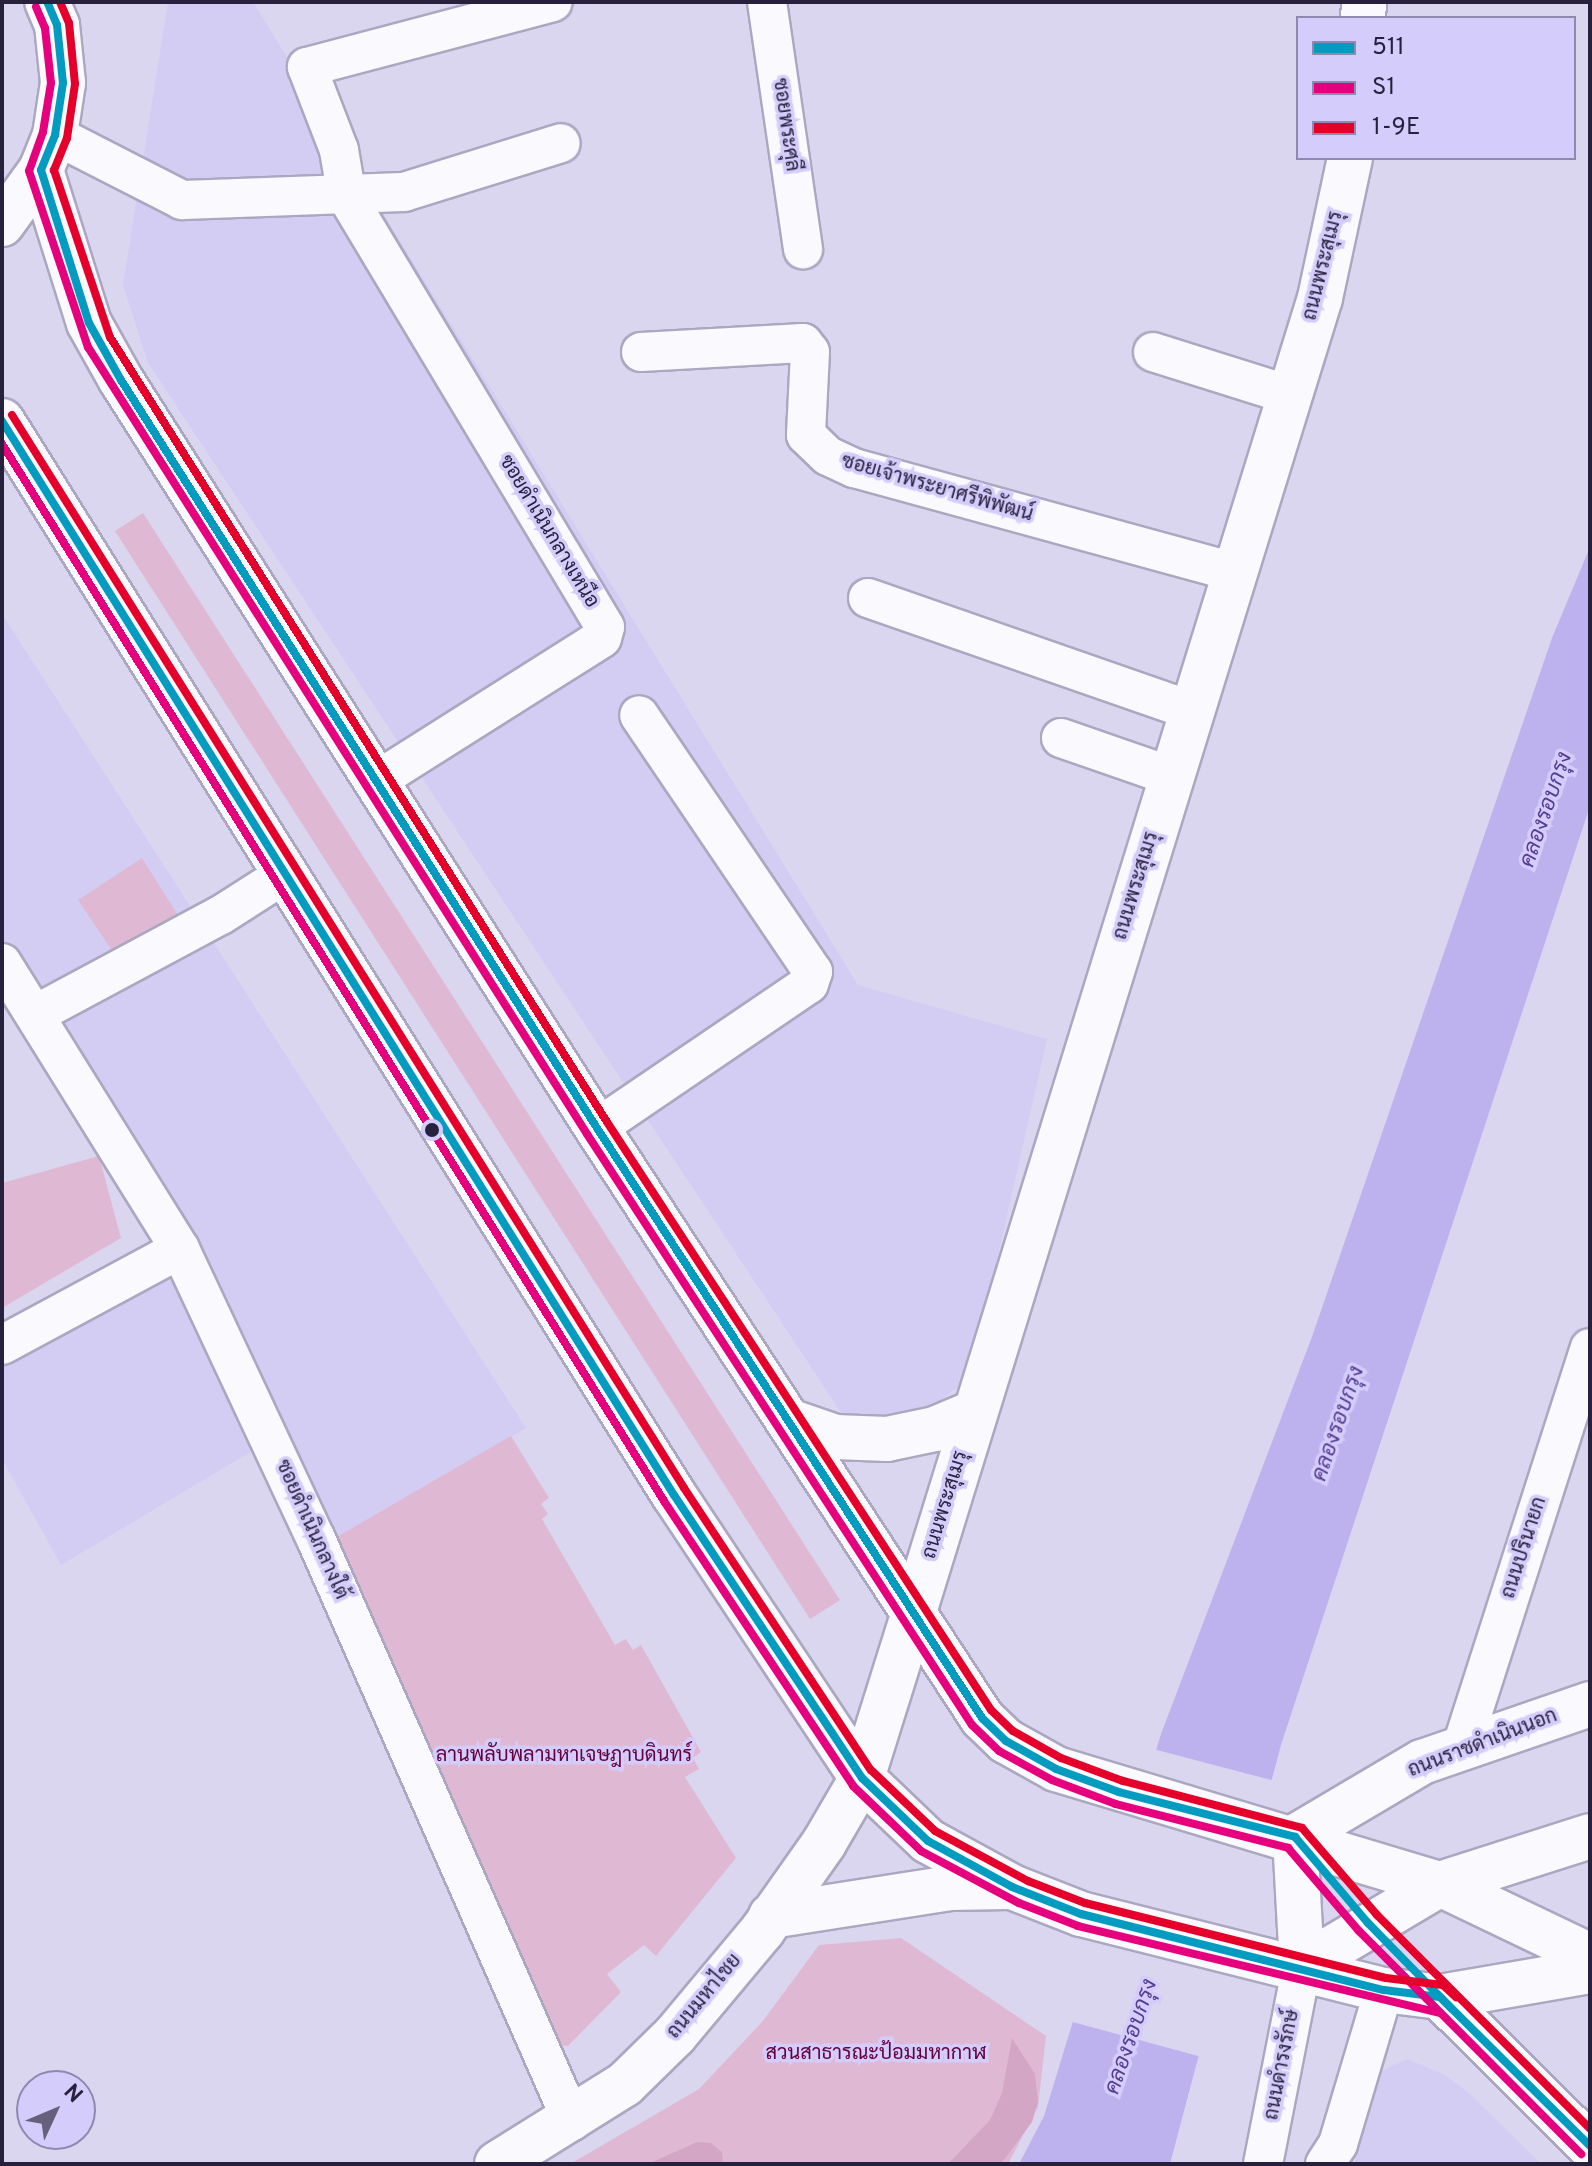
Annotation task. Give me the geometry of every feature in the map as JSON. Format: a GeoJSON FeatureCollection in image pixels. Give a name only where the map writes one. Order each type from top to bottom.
{"type":"FeatureCollection","features":[{"type":"Feature","properties":{"kind":"main road"},"geometry":{"type":"LineString","coordinates":[[2,224],[48,152],[63,83],[57,25],[47,2]]}},
{"type":"Feature","properties":{"kind":"main road"},"geometry":{"type":"LineString","coordinates":[[48,152],[99,342],[597,1128],[792,1422],[982,1718],[1006,1741],[1056,1769],[1119,1792],[1286,1834],[1440,1884],[1590,1956]]}},
{"type":"Feature","properties":{"kind":"main road","name":"ถนนพระสุเมรุ"},"geometry":{"type":"LineString","coordinates":[[862,1778],[1320,298],[1350,160]]}},
{"type":"Feature","properties":{"kind":"main road"},"geometry":{"type":"LineString","coordinates":[[2,421],[732,1586],[862,1778],[928,1841],[1012,1887],[1081,1914],[1242,1956],[1302,1966],[1384,1990],[1440,1997],[1590,1971]]}},
{"type":"Feature","properties":{"kind":"main road"},"geometry":{"type":"LineString","coordinates":[[792,1422],[835,1437],[887,1439],[935,1429],[975,1412]]}},
{"type":"Feature","properties":{"kind":"main road","name":"ถนนราชดำเนินนอก"},"geometry":{"type":"LineString","coordinates":[[1286,1834],[1422,1762],[1590,1704]]}},
{"type":"Feature","properties":{"kind":"main road","name":"ถนนมหาไชย"},"geometry":{"type":"LineString","coordinates":[[497,2164],[572,2121],[625,2084],[675,2035],[771,1916],[824,1843],[862,1778]]}},
{"type":"Feature","properties":{"kind":"main road"},"geometry":{"type":"LineString","coordinates":[[1286,1834],[1302,1966]]}},
{"type":"Feature","properties":{"kind":"main road"},"geometry":{"type":"LineString","coordinates":[[1302,1966],[1440,1884],[1590,1836]]}},
{"type":"Feature","properties":{"kind":"main road"},"geometry":{"type":"LineString","coordinates":[[771,1916],[949,1888],[1012,1887]]}},
{"type":"Feature","properties":{"kind":"main road"},"geometry":{"type":"LineString","coordinates":[[1440,1997],[1590,2146]]}},
{"type":"Feature","properties":{"kind":"street"},"geometry":{"type":"LineString","coordinates":[[347,197],[339,150],[307,67],[553,2]]}},
{"type":"Feature","properties":{"kind":"street","name":"ซอยพระศุลี"},"geometry":{"type":"LineString","coordinates":[[767,2],[803,249]]}},
{"type":"Feature","properties":{"kind":"street"},"geometry":{"type":"LineString","coordinates":[[48,152],[182,200],[347,197],[404,192],[561,143]]}},
{"type":"Feature","properties":{"kind":"street","name":"ซอยดำเนินกลางเหนือ"},"geometry":{"type":"LineString","coordinates":[[347,197],[605,627],[602,638],[376,781]]}},
{"type":"Feature","properties":{"kind":"street","name":"ซอยเจ้าพระยาศรีพิพัฒน์"},"geometry":{"type":"LineString","coordinates":[[641,352],[803,343],[810,352],[806,435],[828,456],[854,468],[1233,572]]}},
{"type":"Feature","properties":{"kind":"street"},"geometry":{"type":"LineString","coordinates":[[1153,352],[1289,395]]}},
{"type":"Feature","properties":{"kind":"street"},"geometry":{"type":"LineString","coordinates":[[868,598],[1193,711]]}},
{"type":"Feature","properties":{"kind":"street"},"geometry":{"type":"LineString","coordinates":[[597,1128],[809,984],[813,972],[639,715]]}},
{"type":"Feature","properties":{"kind":"street"},"geometry":{"type":"LineString","coordinates":[[1061,738],[1171,776]]}},
{"type":"Feature","properties":{"kind":"street"},"geometry":{"type":"LineString","coordinates":[[36,1014],[221,915],[285,874]]}},
{"type":"Feature","properties":{"kind":"street","name":"ซอยดำเนินกลางใต้"},"geometry":{"type":"LineString","coordinates":[[2,963],[180,1249],[316,1539],[572,2121]]}},
{"type":"Feature","properties":{"kind":"street"},"geometry":{"type":"LineString","coordinates":[[2,1345],[180,1249]]}},
{"type":"Feature","properties":{"kind":"street","name":"ถนนปรินายก"},"geometry":{"type":"LineString","coordinates":[[1461,1749],[1590,1348]]}},
{"type":"Feature","properties":{"kind":"street","name":"ถนนดำรงรักษ์"},"geometry":{"type":"LineString","coordinates":[[1263,2164],[1302,1966]]}},
{"type":"Feature","properties":{"kind":"street"},"geometry":{"type":"LineString","coordinates":[[1325,2164],[1338,2144],[1384,1990]]}},
{"type":"Feature","properties":{"kind":"shaded area"},"geometry":{"type":"Polygon","coordinates":[[[168,2],[253,2],[858,985],[1047,1039],[973,1366],[958,1387],[906,1426],[844,1417],[148,363],[123,285],[168,2]]]}},
{"type":"Feature","properties":{"kind":"shaded area"},"geometry":{"type":"Polygon","coordinates":[[[2,614],[526,1428],[333,1539],[65,1036],[2,940],[2,614]]]}},
{"type":"Feature","properties":{"kind":"shaded area"},"geometry":{"type":"Polygon","coordinates":[[[169,1258],[254,1450],[61,1565],[2,1459],[2,1353],[169,1258]]]}},
{"type":"Feature","properties":{"kind":"shaded area"},"geometry":{"type":"Polygon","coordinates":[[[1012,2038],[1035,2074],[1038,2102],[1032,2122],[1001,2164],[948,2164],[990,2120],[1002,2093],[1012,2038]]]}},
{"type":"Feature","properties":{"kind":"shaded area"},"geometry":{"type":"Polygon","coordinates":[[[1407,2059],[1445,2075],[1470,2094],[1541,2164],[1354,2164],[1381,2071],[1407,2059]]]}},
{"type":"Feature","properties":{"kind":"shaded area"},"geometry":{"type":"Polygon","coordinates":[[[697,2142],[711,2143],[722,2152],[723,2164],[648,2164],[697,2142]]]}},
{"type":"Feature","properties":{"kind":"green space"},"geometry":{"type":"Polygon","coordinates":[[[143,513],[840,1600],[810,1619],[115,531],[143,513]]]}},
{"type":"Feature","properties":{"kind":"green space"},"geometry":{"type":"Polygon","coordinates":[[[142,858],[179,917],[115,955],[78,900],[142,858]]]}},
{"type":"Feature","properties":{"kind":"green space"},"geometry":{"type":"Polygon","coordinates":[[[99,1156],[121,1238],[2,1308],[2,1183],[99,1156]]]}},
{"type":"Feature","properties":{"kind":"green space","name":"ลานพลับพลามหาเจษฎาบดินทร์"},"geometry":{"type":"Polygon","coordinates":[[[511,1436],[549,1498],[541,1504],[548,1514],[542,1519],[615,1645],[626,1639],[633,1650],[641,1645],[701,1752],[693,1758],[699,1769],[685,1777],[736,1858],[656,1956],[644,1945],[607,1974],[621,1992],[568,2046],[556,2045],[333,1539],[511,1436]]]}},
{"type":"Feature","properties":{"kind":"green space","name":"สวนสาธารณะป้อมมหากาฬ"},"geometry":{"type":"Polygon","coordinates":[[[901,1938],[1046,2036],[1038,2107],[1008,2164],[570,2164],[699,2089],[762,2022],[819,1945],[901,1938]]]}},
{"type":"Feature","properties":{"kind":"water","name":"คลองรอบกรุง"},"geometry":{"type":"Polygon","coordinates":[[[1590,547],[1590,806],[1281,1745],[1170,2164],[1019,2164],[1044,2116],[1161,1734],[1313,1334],[1552,638],[1590,547]]]}},
{"type":"Feature","properties":{"kind":"pier"},"geometry":{"type":"Polygon","coordinates":[[[1153,1749],[1275,1781],[1202,2057],[1069,2021],[1153,1749]]]}},
{"type":"Feature","properties":{"kind":"transit line","name":"511"},"geometry":{"type":"LineString","coordinates":[[41,170],[55,135],[63,83],[57,25],[47,2]]}},
{"type":"Feature","properties":{"kind":"transit line","name":"1-9E"},"geometry":{"type":"LineString","coordinates":[[60,2],[69,23],[75,84],[67,138],[54,170],[110,337],[607,1122],[991,1710],[1013,1731],[1061,1758],[1123,1781],[1302,1828],[1377,1915],[1590,2129]]}},
{"type":"Feature","properties":{"kind":"transit line","name":"S1"},"geometry":{"type":"LineString","coordinates":[[36,7],[45,28],[51,83],[43,132],[29,171],[88,347],[587,1134],[972,1725],[999,1751],[1052,1780],[1116,1804],[1288,1848],[1359,1931],[1581,2154]]}},
{"type":"Feature","properties":{"kind":"transit line","name":"511"},"geometry":{"type":"LineString","coordinates":[[41,170],[89,323],[121,380],[597,1128],[982,1718],[1006,1741],[1056,1769],[1119,1792],[1295,1837]]}},
{"type":"Feature","properties":{"kind":"transit line","name":"1-9E"},"geometry":{"type":"LineString","coordinates":[[12,415],[684,1488],[871,1770],[935,1831],[1028,1881],[1085,1903],[1386,1978],[1443,1985],[1456,1997]]}},
{"type":"Feature","properties":{"kind":"transit line","name":"511"},"geometry":{"type":"LineString","coordinates":[[2,421],[674,1495],[862,1778],[928,1841],[1012,1887],[1081,1914],[1384,1990],[1440,1997],[1590,2146]]}},
{"type":"Feature","properties":{"kind":"transit line","name":"S1"},"geometry":{"type":"LineString","coordinates":[[2,444],[664,1501],[853,1786],[921,1851],[1019,1903],[1078,1926],[1440,2013]]}},
{"type":"Feature","properties":{"kind":"transit line","name":"511"},"geometry":{"type":"LineString","coordinates":[[1295,1837],[1368,1923],[1451,2008]]}}]}
